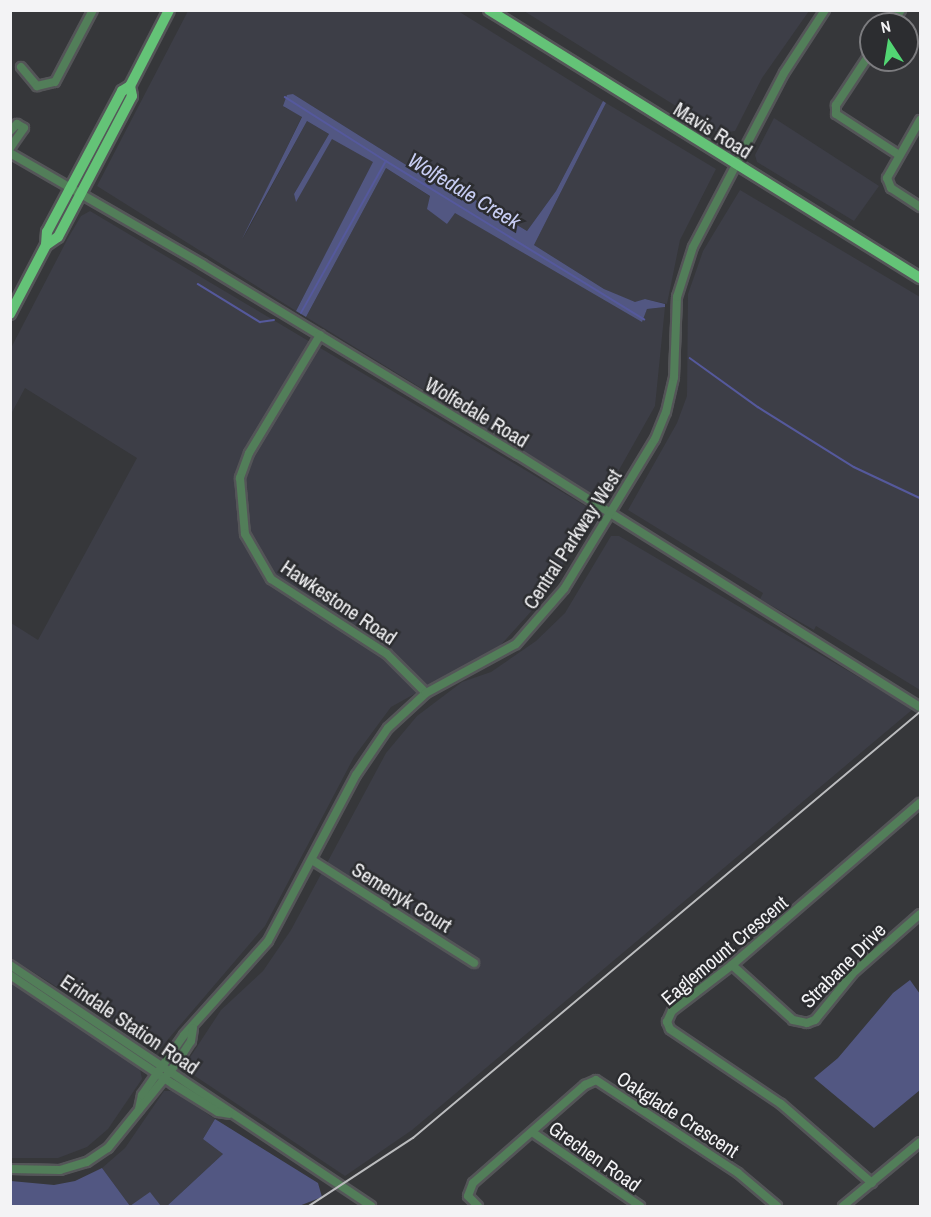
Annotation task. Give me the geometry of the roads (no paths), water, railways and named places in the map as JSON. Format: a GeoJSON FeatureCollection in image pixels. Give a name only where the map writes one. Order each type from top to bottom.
{"type":"FeatureCollection","features":[{"type":"Feature","properties":{"kind":"main road"},"geometry":{"type":"LineString","coordinates":[[10,314],[46,245],[58,237],[76,190],[132,96],[130,86],[169,10]]}},
{"type":"Feature","properties":{"kind":"main road","name":"Mavis Road"},"geometry":{"type":"LineString","coordinates":[[489,10],[736,166],[921,278]]}},
{"type":"Feature","properties":{"kind":"street"},"geometry":{"type":"LineString","coordinates":[[21,67],[38,86],[55,82],[93,10]]}},
{"type":"Feature","properties":{"kind":"street","name":"Central Parkway West"},"geometry":{"type":"LineString","coordinates":[[139,1109],[142,1095],[157,1073],[268,941],[370,751],[388,728],[426,693],[500,654],[528,633],[557,600],[655,439],[666,412],[674,377],[680,281],[693,247],[784,73],[825,10]]}},
{"type":"Feature","properties":{"kind":"street"},"geometry":{"type":"LineString","coordinates":[[859,70],[836,105],[836,114],[899,155]]}},
{"type":"Feature","properties":{"kind":"street"},"geometry":{"type":"LineString","coordinates":[[921,120],[899,155],[887,181],[891,188],[921,207]]}},
{"type":"Feature","properties":{"kind":"street"},"geometry":{"type":"LineString","coordinates":[[10,131],[17,124],[24,128],[10,148]]}},
{"type":"Feature","properties":{"kind":"street","name":"Wolfedale Road"},"geometry":{"type":"LineString","coordinates":[[10,153],[320,335],[921,707]]}},
{"type":"Feature","properties":{"kind":"street","name":"Hawkestone Road"},"geometry":{"type":"LineString","coordinates":[[320,335],[249,453],[240,478],[245,534],[271,579],[387,654],[426,693]]}},
{"type":"Feature","properties":{"kind":"street","name":"Eaglemount Crescent"},"geometry":{"type":"LineString","coordinates":[[872,1183],[781,1104],[670,1029],[667,1022],[672,1011],[732,965],[921,803]]}},
{"type":"Feature","properties":{"kind":"street","name":"Semenyk Court"},"geometry":{"type":"LineString","coordinates":[[312,860],[474,963]]}},
{"type":"Feature","properties":{"kind":"street","name":"Strabane Drive"},"geometry":{"type":"LineString","coordinates":[[732,965],[792,1020],[807,1023],[815,1020],[854,973],[921,914]]}},
{"type":"Feature","properties":{"kind":"street","name":"Erindale Station Road"},"geometry":{"type":"LineString","coordinates":[[10,965],[164,1065],[229,1114],[371,1206]]}},
{"type":"Feature","properties":{"kind":"street","name":"Erindale Station Road"},"geometry":{"type":"LineString","coordinates":[[10,975],[165,1079],[218,1112],[229,1114]]}},
{"type":"Feature","properties":{"kind":"street","name":"Central Parkway West"},"geometry":{"type":"LineString","coordinates":[[10,1169],[60,1170],[87,1162],[119,1138],[191,1041],[193,1028]]}},
{"type":"Feature","properties":{"kind":"street","name":"Oakglade Crescent"},"geometry":{"type":"LineString","coordinates":[[478,1206],[467,1191],[585,1085],[596,1080],[738,1173],[777,1206]]}},
{"type":"Feature","properties":{"kind":"street","name":"Grechen Road"},"geometry":{"type":"LineString","coordinates":[[532,1132],[640,1206]]}},
{"type":"Feature","properties":{"kind":"street"},"geometry":{"type":"LineString","coordinates":[[843,1206],[921,1142]]}},
{"type":"Feature","properties":{"kind":"waterway"},"geometry":{"type":"LineString","coordinates":[[285,97],[386,161]]}},
{"type":"Feature","properties":{"kind":"waterway","name":"Wolfedale Creek"},"geometry":{"type":"LineString","coordinates":[[301,313],[386,161],[644,319]]}},
{"type":"Feature","properties":{"kind":"waterway","name":"Wolfedale Creek"},"geometry":{"type":"LineString","coordinates":[[198,284],[260,322],[274,320]]}},
{"type":"Feature","properties":{"kind":"waterway","name":"Wolfedale Creek"},"geometry":{"type":"LineString","coordinates":[[690,358],[758,407],[854,467],[920,498]]}},
{"type":"Feature","properties":{"kind":"railway"},"geometry":{"type":"LineString","coordinates":[[309,1206],[413,1138],[920,712]]}}]}
